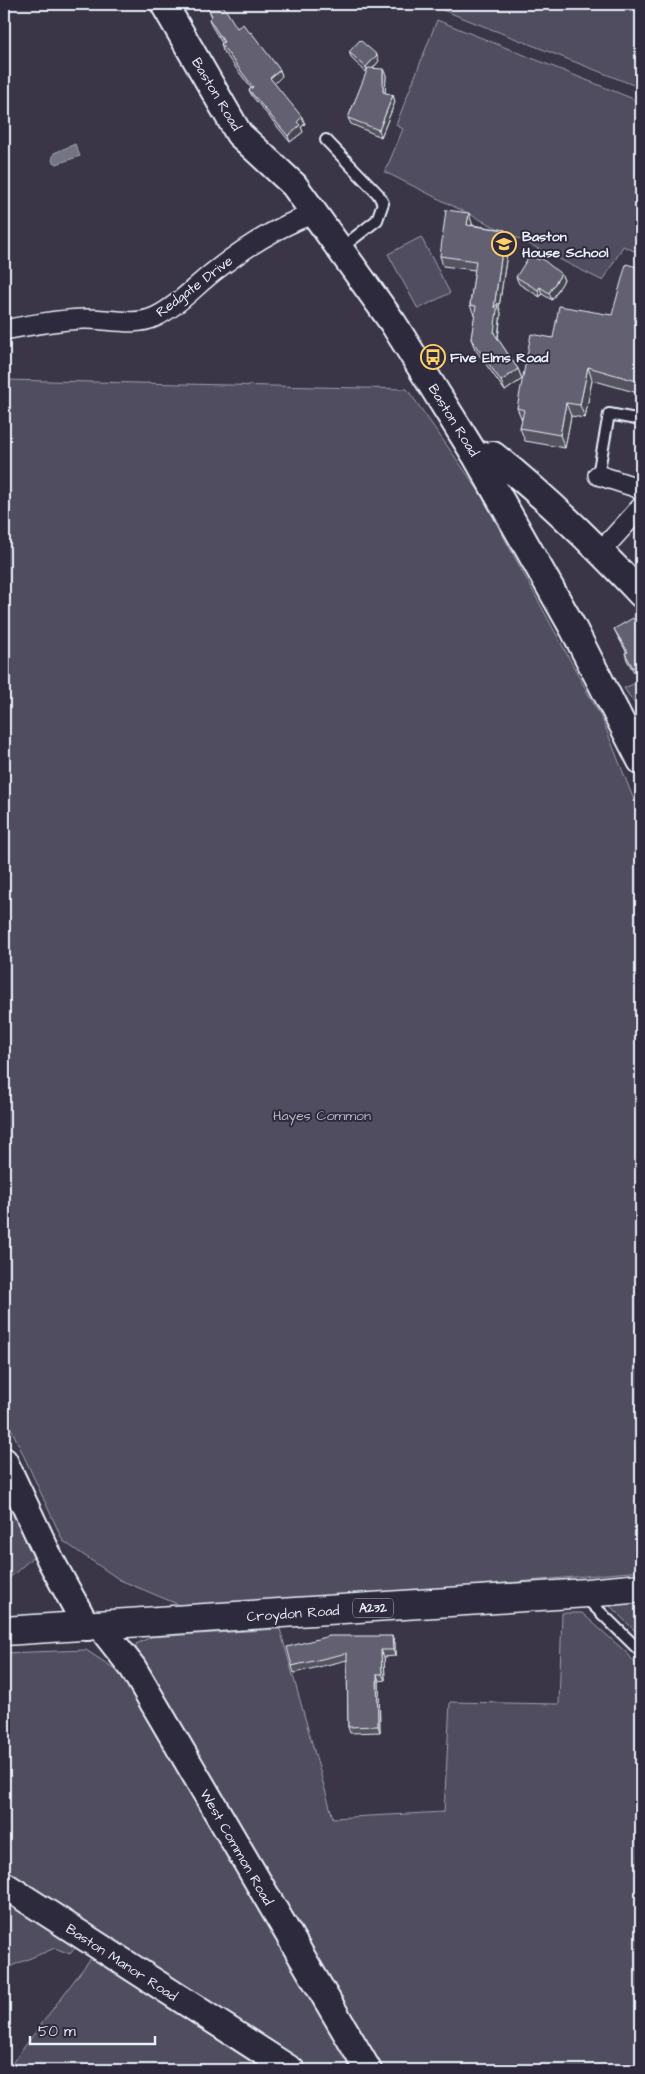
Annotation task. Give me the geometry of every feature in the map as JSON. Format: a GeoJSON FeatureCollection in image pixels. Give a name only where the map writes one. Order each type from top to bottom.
{"type":"FeatureCollection","features":[{"type":"Feature","properties":{"kind":"highway","name":"Croydon Road"},"geometry":{"type":"LineString","coordinates":[[4,1631],[96,1627],[641,1588]]}},
{"type":"Feature","properties":{"kind":"street","name":"Baston Road"},"geometry":{"type":"LineString","coordinates":[[164,4],[239,134],[294,185],[393,323],[477,458],[573,628],[641,761]]}},
{"type":"Feature","properties":{"kind":"street","name":"Redgate Drive"},"geometry":{"type":"LineString","coordinates":[[4,330],[59,321],[85,319],[132,321],[154,317],[259,238],[291,221],[315,213]]}},
{"type":"Feature","properties":{"kind":"street"},"geometry":{"type":"LineString","coordinates":[[477,458],[493,455],[523,479],[601,551],[641,594]]}},
{"type":"Feature","properties":{"kind":"street"},"geometry":{"type":"LineString","coordinates":[[598,475],[638,488],[641,491]]}},
{"type":"Feature","properties":{"kind":"street"},"geometry":{"type":"LineString","coordinates":[[601,551],[641,507]]}},
{"type":"Feature","properties":{"kind":"street","name":"West Common Road"},"geometry":{"type":"LineString","coordinates":[[4,1461],[51,1561],[96,1627],[107,1635],[133,1668],[368,2070]]}},
{"type":"Feature","properties":{"kind":"street","name":"Baston Manor Road"},"geometry":{"type":"LineString","coordinates":[[4,1885],[291,2070]]}},
{"type":"Feature","properties":{"kind":"lane"},"geometry":{"type":"LineString","coordinates":[[326,140],[378,194],[383,203],[377,220],[339,250]]}},
{"type":"Feature","properties":{"kind":"lane"},"geometry":{"type":"LineString","coordinates":[[598,475],[609,414],[641,420]]}},
{"type":"Feature","properties":{"kind":"lane"},"geometry":{"type":"LineString","coordinates":[[587,1593],[590,1602],[641,1652]]}},
{"type":"Feature","properties":{"kind":"green space"},"geometry":{"type":"Polygon","coordinates":[[[432,4],[641,4],[641,88],[435,7],[432,4]]]}},
{"type":"Feature","properties":{"kind":"green space"},"geometry":{"type":"Polygon","coordinates":[[[437,20],[641,102],[641,254],[623,246],[603,281],[385,172],[403,129],[396,125],[437,20]]]}},
{"type":"Feature","properties":{"kind":"green space"},"geometry":{"type":"Polygon","coordinates":[[[421,237],[450,293],[418,309],[388,254],[421,237]]]}},
{"type":"Feature","properties":{"kind":"green space","name":"Hayes Common"},"geometry":{"type":"Polygon","coordinates":[[[4,380],[407,389],[479,491],[603,721],[641,818],[641,1571],[326,1599],[182,1606],[120,1580],[63,1541],[4,1413],[4,380]]]}},
{"type":"Feature","properties":{"kind":"green space"},"geometry":{"type":"Polygon","coordinates":[[[641,681],[641,713],[624,688],[641,681]]]}},
{"type":"Feature","properties":{"kind":"green space"},"geometry":{"type":"Polygon","coordinates":[[[4,1493],[35,1555],[4,1583],[4,1493]]]}},
{"type":"Feature","properties":{"kind":"green space"},"geometry":{"type":"Polygon","coordinates":[[[641,1600],[641,1637],[607,1603],[641,1600]]]}},
{"type":"Feature","properties":{"kind":"green space"},"geometry":{"type":"Polygon","coordinates":[[[562,1613],[582,1613],[628,1654],[641,1671],[641,2070],[381,2070],[300,1931],[136,1665],[136,1644],[151,1637],[280,1629],[333,1818],[444,1812],[450,1702],[559,1704],[562,1613]]]}},
{"type":"Feature","properties":{"kind":"green space"},"geometry":{"type":"Polygon","coordinates":[[[86,1650],[118,1671],[168,1746],[362,2070],[311,2070],[4,1872],[4,1653],[86,1650]]]}},
{"type":"Feature","properties":{"kind":"green space"},"geometry":{"type":"Polygon","coordinates":[[[4,1895],[79,1943],[70,1954],[55,1948],[4,1969],[4,1895]]]}},
{"type":"Feature","properties":{"kind":"green space"},"geometry":{"type":"Polygon","coordinates":[[[94,1954],[274,2070],[7,2070],[94,1954]]]}},
{"type":"Feature","properties":{"kind":"water"},"geometry":{"type":"Polygon","coordinates":[[[75,144],[80,156],[57,164],[52,161],[54,153],[75,144]]]}},
{"type":"Feature","properties":{"kind":"building"},"geometry":{"type":"Polygon","coordinates":[[[210,4],[222,4],[237,28],[243,24],[280,70],[270,78],[302,117],[297,122],[300,125],[288,136],[249,90],[253,87],[221,44],[224,42],[209,19],[212,16],[207,6],[210,4]]]}},
{"type":"Feature","properties":{"kind":"building"},"geometry":{"type":"Polygon","coordinates":[[[360,40],[377,55],[366,67],[349,52],[360,40]]]}},
{"type":"Feature","properties":{"kind":"building"},"geometry":{"type":"Polygon","coordinates":[[[368,68],[383,69],[383,92],[393,95],[379,130],[348,118],[368,68]]]}},
{"type":"Feature","properties":{"kind":"building"},"geometry":{"type":"Polygon","coordinates":[[[446,210],[469,213],[467,225],[505,230],[494,308],[498,303],[494,333],[518,369],[501,381],[471,339],[476,306],[470,305],[476,261],[440,256],[446,210]]]}},
{"type":"Feature","properties":{"kind":"building"},"geometry":{"type":"Polygon","coordinates":[[[530,255],[539,260],[541,258],[561,274],[549,293],[540,287],[538,290],[516,277],[530,255]]]}},
{"type":"Feature","properties":{"kind":"building"},"geometry":{"type":"Polygon","coordinates":[[[626,264],[641,268],[640,382],[588,367],[580,405],[566,403],[560,435],[520,428],[524,410],[517,408],[531,334],[553,338],[559,306],[612,315],[626,264]]]}},
{"type":"Feature","properties":{"kind":"building"},"geometry":{"type":"Polygon","coordinates":[[[633,618],[641,633],[641,663],[633,668],[625,653],[628,652],[614,629],[633,618]]]}},
{"type":"Feature","properties":{"kind":"building"},"geometry":{"type":"Polygon","coordinates":[[[329,1636],[392,1636],[393,1650],[381,1650],[382,1674],[377,1674],[378,1726],[348,1727],[347,1653],[292,1666],[287,1647],[329,1636]]]}},
{"type":"Feature","properties":{"kind":"place","name":"Baston House School"},"geometry":{"type":"Point","coordinates":[504,244]}},
{"type":"Feature","properties":{"kind":"place","name":"Five Elms Road"},"geometry":{"type":"Point","coordinates":[433,357]}}]}
